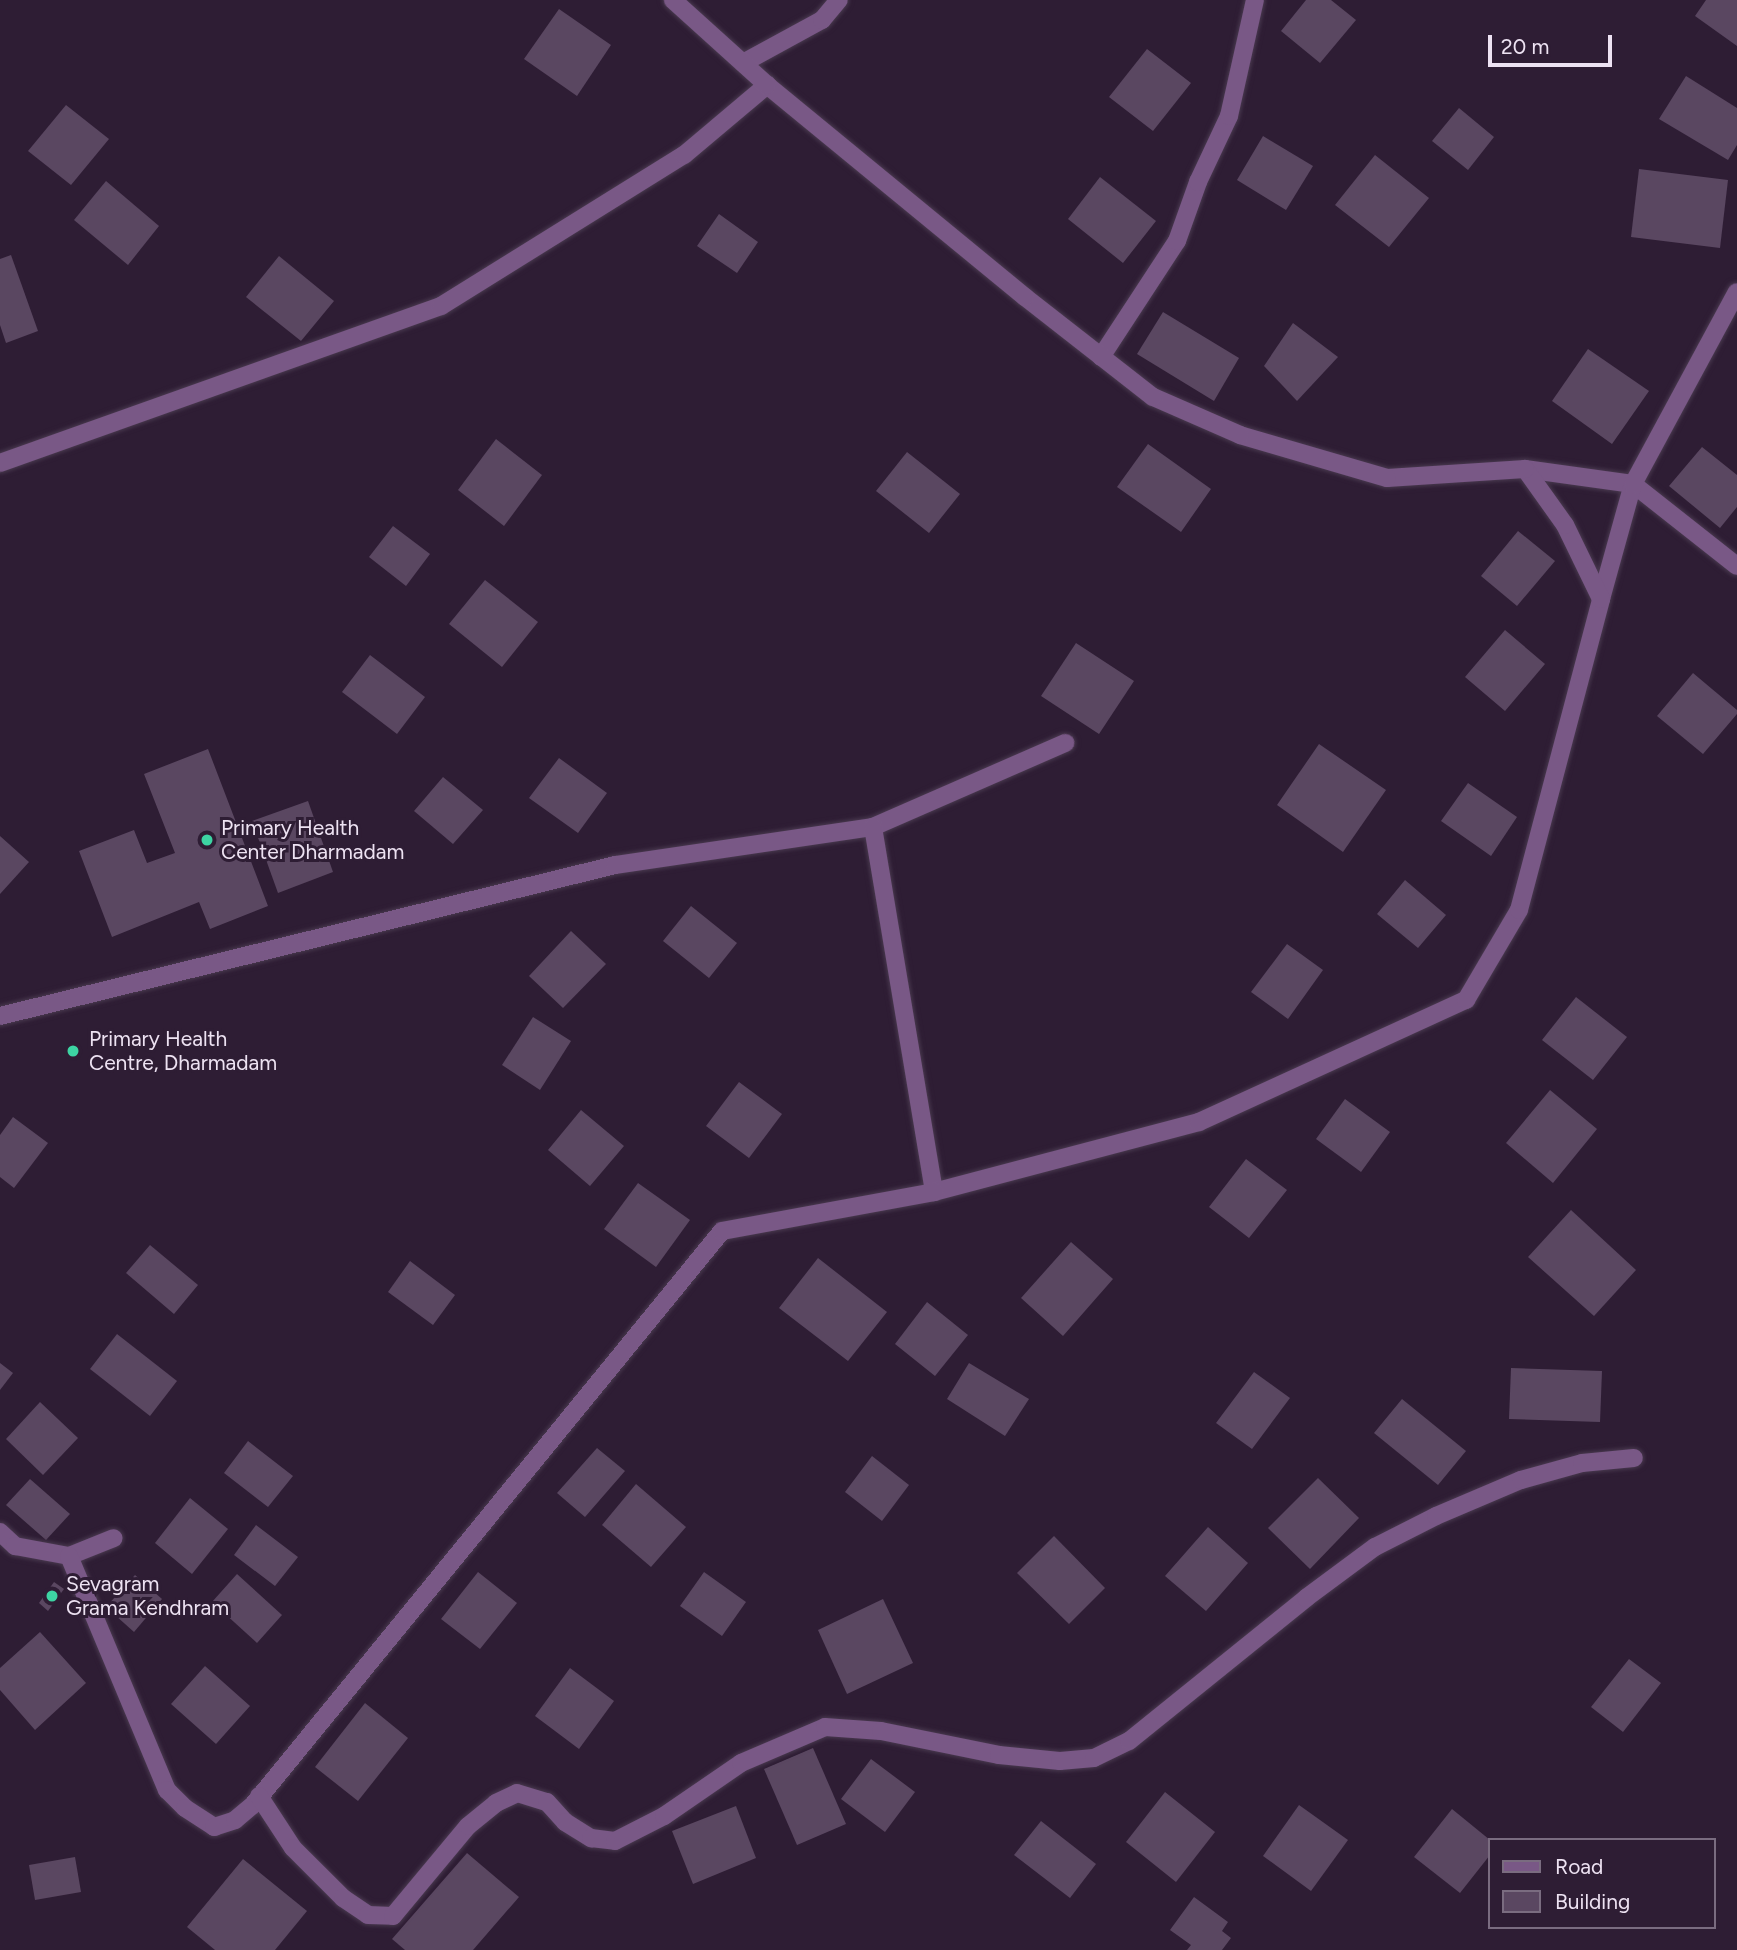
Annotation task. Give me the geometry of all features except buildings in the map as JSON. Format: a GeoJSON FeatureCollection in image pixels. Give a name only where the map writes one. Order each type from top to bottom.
{"type":"FeatureCollection","features":[{"type":"Feature","properties":{"kind":"street"},"geometry":{"type":"LineString","coordinates":[[673,0],[767,85],[1153,397],[1240,435],[1387,478],[1525,469],[1633,484],[1737,566]]}},
{"type":"Feature","properties":{"kind":"street"},"geometry":{"type":"LineString","coordinates":[[743,64],[822,20],[839,0]]}},
{"type":"Feature","properties":{"kind":"street"},"geometry":{"type":"LineString","coordinates":[[1101,357],[1177,241],[1198,182],[1229,116],[1255,0]]}},
{"type":"Feature","properties":{"kind":"street"},"geometry":{"type":"LineString","coordinates":[[0,463],[441,306],[684,156],[767,85]]}},
{"type":"Feature","properties":{"kind":"street"},"geometry":{"type":"LineString","coordinates":[[69,1556],[167,1790],[185,1808],[214,1827],[235,1820],[259,1796],[722,1231],[934,1192],[1199,1122],[1466,1000],[1519,910],[1633,484],[1737,292]]}},
{"type":"Feature","properties":{"kind":"street"},"geometry":{"type":"LineString","coordinates":[[1525,469],[1565,525],[1601,598]]}},
{"type":"Feature","properties":{"kind":"street"},"geometry":{"type":"LineString","coordinates":[[0,1016],[615,864],[873,827],[1065,743]]}},
{"type":"Feature","properties":{"kind":"street"},"geometry":{"type":"LineString","coordinates":[[873,827],[934,1192]]}},
{"type":"Feature","properties":{"kind":"street"},"geometry":{"type":"LineString","coordinates":[[259,1796],[293,1848],[343,1898],[368,1915],[393,1916],[468,1826],[496,1802],[517,1793],[547,1802],[565,1822],[592,1838],[615,1841],[664,1815],[741,1763],[825,1727],[881,1731],[999,1755],[1060,1760],[1094,1758],[1129,1741],[1306,1598],[1376,1546],[1436,1516],[1521,1480],[1582,1463],[1634,1458]]}},
{"type":"Feature","properties":{"kind":"street"},"geometry":{"type":"LineString","coordinates":[[0,1532],[15,1546],[69,1556],[114,1538]]}},
{"type":"Feature","properties":{"kind":"place","name":"Primary Health Center Dharmadam"},"geometry":{"type":"Point","coordinates":[207,840]}},
{"type":"Feature","properties":{"kind":"place","name":"Primary Health Centre, Dharmadam"},"geometry":{"type":"Point","coordinates":[73,1051]}},
{"type":"Feature","properties":{"kind":"place","name":"Sevagram Grama Kendhram"},"geometry":{"type":"Point","coordinates":[52,1596]}}]}
